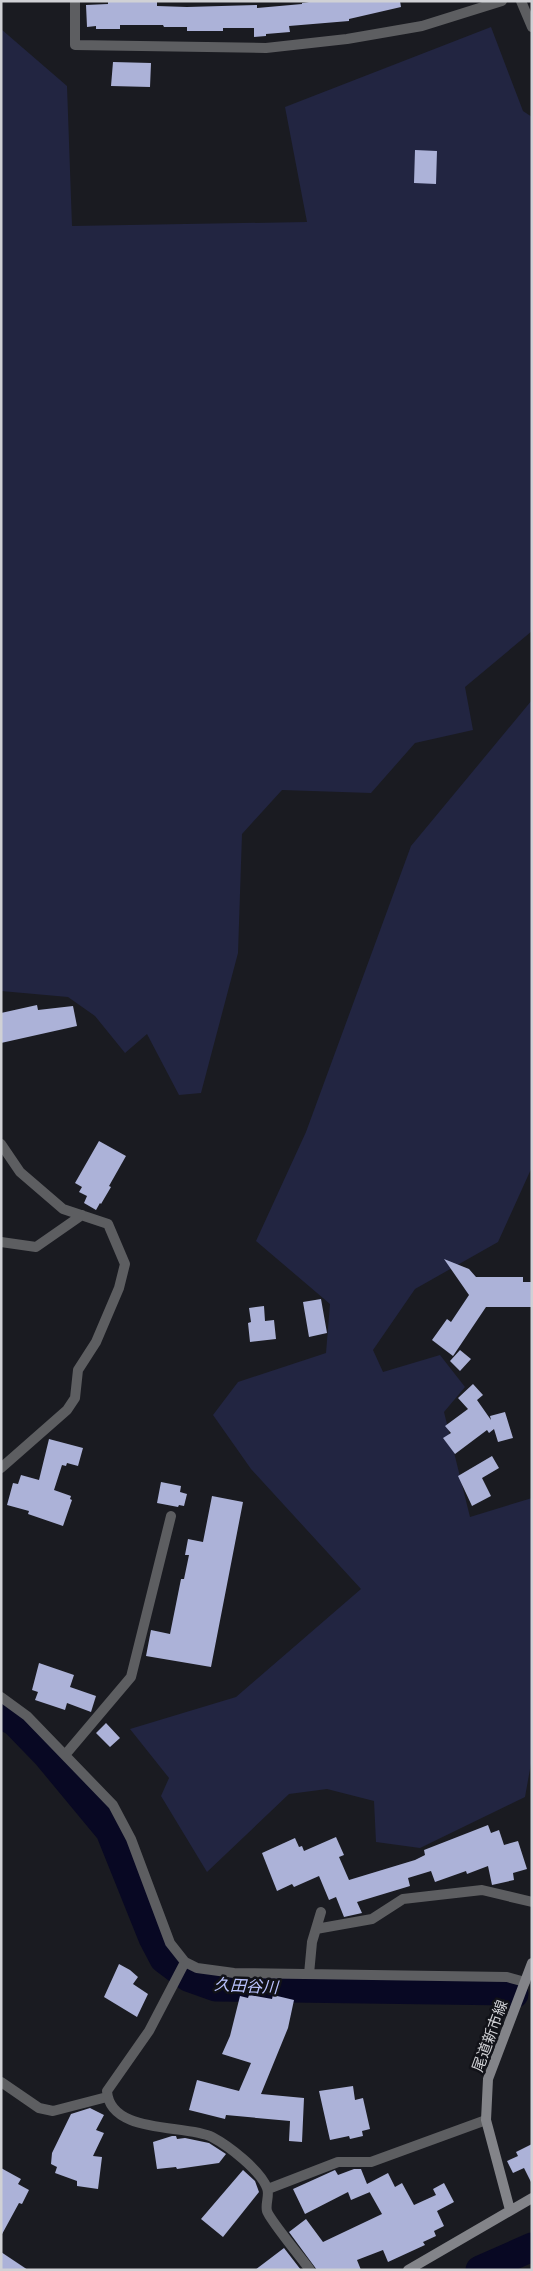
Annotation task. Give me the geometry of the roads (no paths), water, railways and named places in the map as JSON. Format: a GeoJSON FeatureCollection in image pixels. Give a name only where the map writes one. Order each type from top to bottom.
{"type":"FeatureCollection","features":[{"type":"Feature","properties":{"kind":"main road","name":"尾道新市線"},"geometry":{"type":"LineString","coordinates":[[510,2210],[486,2120],[488,2079],[532,1963]]}},
{"type":"Feature","properties":{"kind":"main road"},"geometry":{"type":"LineString","coordinates":[[408,2270],[532,2198]]}},
{"type":"Feature","properties":{"kind":"street"},"geometry":{"type":"LineString","coordinates":[[76,1],[75,45],[266,48],[347,39],[422,26],[502,1]]}},
{"type":"Feature","properties":{"kind":"street"},"geometry":{"type":"LineString","coordinates":[[522,1],[532,27]]}},
{"type":"Feature","properties":{"kind":"street"},"geometry":{"type":"LineString","coordinates":[[1,1144],[20,1172],[63,1209],[108,1224],[125,1264],[119,1288],[96,1342],[78,1370],[75,1398],[67,1410],[1,1468]]}},
{"type":"Feature","properties":{"kind":"street"},"geometry":{"type":"LineString","coordinates":[[1,1242],[36,1247],[82,1215]]}},
{"type":"Feature","properties":{"kind":"street"},"geometry":{"type":"LineString","coordinates":[[65,1754],[131,1677],[170,1516]]}},
{"type":"Feature","properties":{"kind":"street"},"geometry":{"type":"LineString","coordinates":[[1,1697],[27,1716],[113,1805],[131,1839],[170,1944],[185,1962],[197,1968],[234,1974],[507,1977],[525,1982]]}},
{"type":"Feature","properties":{"kind":"street"},"geometry":{"type":"LineString","coordinates":[[316,1929],[372,1918],[404,1899],[482,1890],[532,1902]]}},
{"type":"Feature","properties":{"kind":"street"},"geometry":{"type":"LineString","coordinates":[[309,1974],[312,1942],[321,1912]]}},
{"type":"Feature","properties":{"kind":"street"},"geometry":{"type":"LineString","coordinates":[[185,1962],[149,2031],[107,2091],[107,2097],[112,2108],[136,2123],[211,2136],[251,2165],[268,2189],[267,2212],[310,2270]]}},
{"type":"Feature","properties":{"kind":"street"},"geometry":{"type":"LineString","coordinates":[[1,2082],[39,2108],[53,2111],[107,2097]]}},
{"type":"Feature","properties":{"kind":"street"},"geometry":{"type":"LineString","coordinates":[[268,2189],[338,2162],[371,2162],[486,2120]]}},
{"type":"Feature","properties":{"kind":"waterway","name":"久田谷川"},"geometry":{"type":"LineString","coordinates":[[1,1714],[15,1722],[47,1755],[110,1831],[153,1938],[164,1959],[188,1977],[216,1987],[510,1991],[514,1994]]}},
{"type":"Feature","properties":{"kind":"waterway"},"geometry":{"type":"LineString","coordinates":[[480,2270],[532,2247]]}}]}
